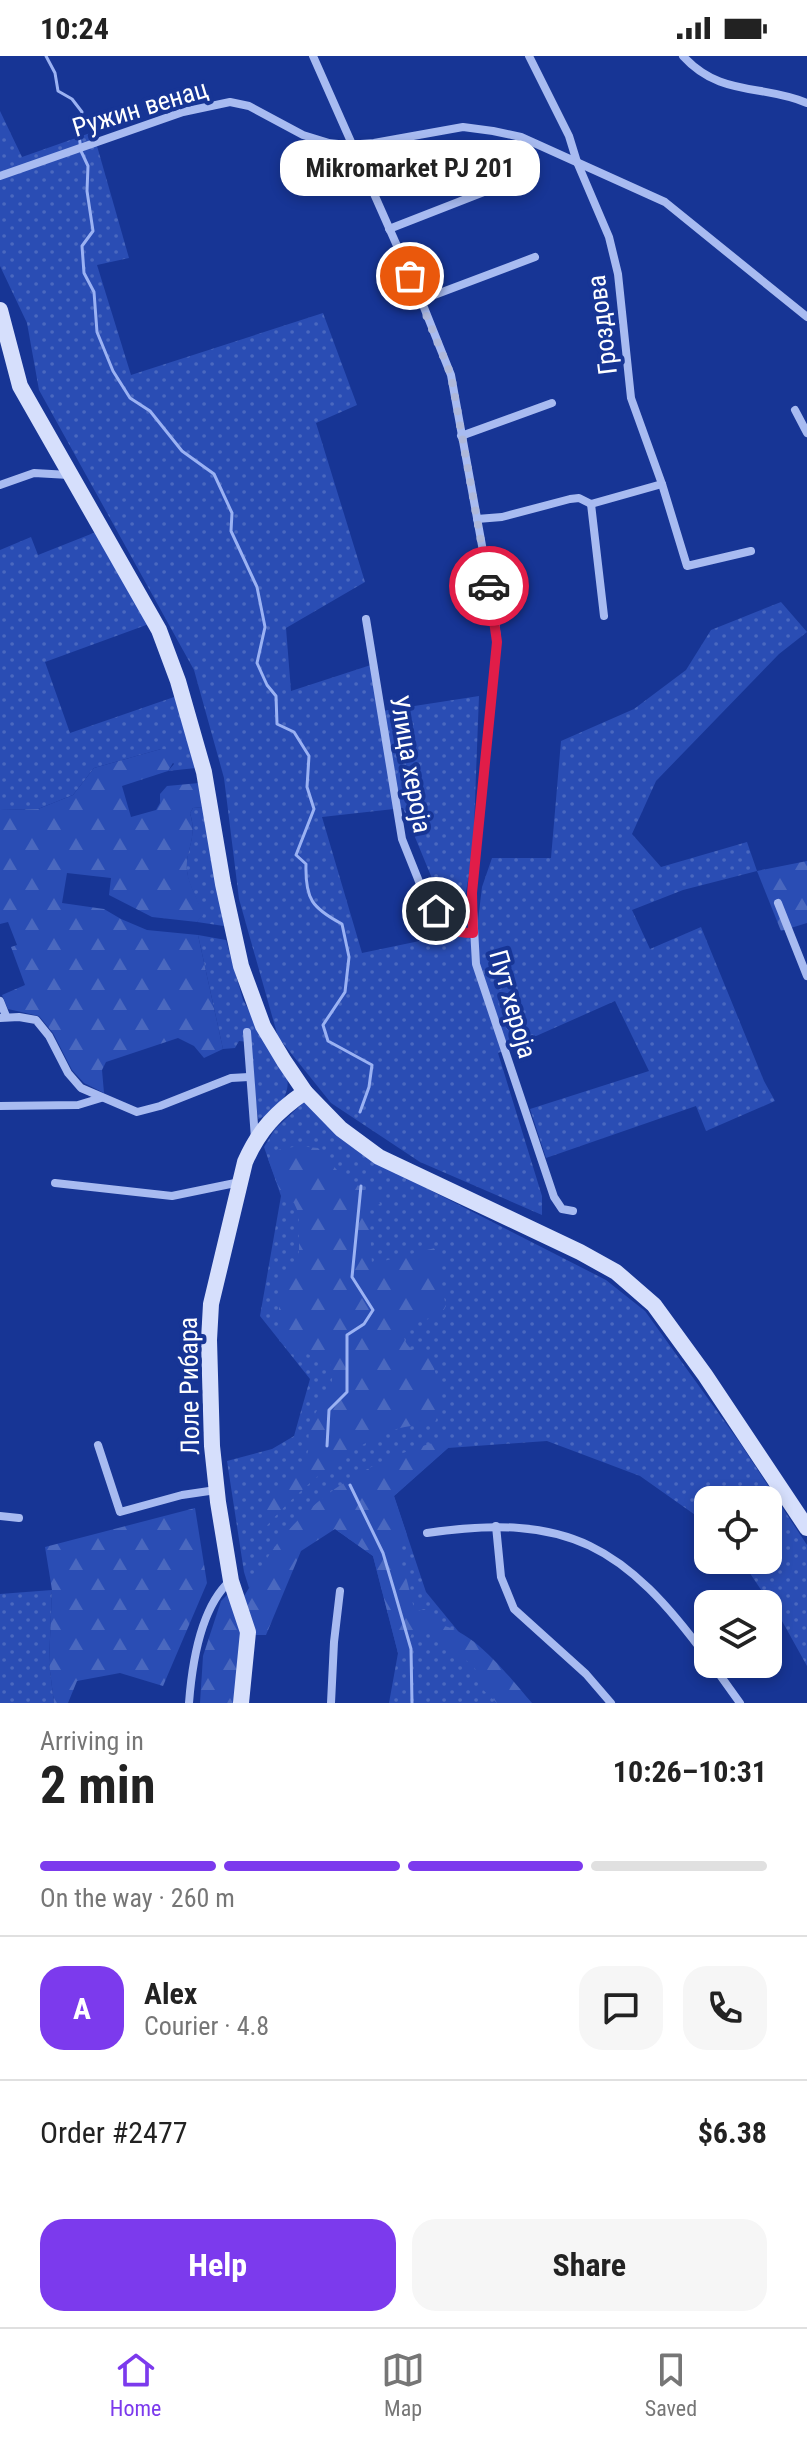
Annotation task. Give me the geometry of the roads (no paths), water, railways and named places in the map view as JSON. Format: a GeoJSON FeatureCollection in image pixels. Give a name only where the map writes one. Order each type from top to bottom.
{"type":"FeatureCollection","features":[{"type":"Feature","properties":{"kind":"main road"},"geometry":{"type":"LineString","coordinates":[[0,310],[20,386],[159,630],[178,681],[204,772],[223,884],[248,988],[263,1026],[305,1092],[341,1129],[379,1157],[580,1252],[616,1272],[654,1305],[807,1528]]}},
{"type":"Feature","properties":{"kind":"main road","name":"Лоле Рибара"},"geometry":{"type":"LineString","coordinates":[[241,1703],[248,1632],[231,1581],[216,1490],[209,1400],[209,1322],[245,1162],[255,1139],[278,1111],[305,1092]]}},
{"type":"Feature","properties":{"kind":"street","name":"Пут хероја"},"geometry":{"type":"LineString","coordinates":[[313,56],[451,375],[497,642],[472,893],[476,964],[554,1197],[562,1209],[573,1211]]}},
{"type":"Feature","properties":{"kind":"street","name":"Гроздова"},"geometry":{"type":"LineString","coordinates":[[529,56],[569,136],[609,237],[618,274],[631,398],[687,566],[751,551]]}},
{"type":"Feature","properties":{"kind":"street"},"geometry":{"type":"LineString","coordinates":[[683,56],[694,68],[714,81],[807,103]]}},
{"type":"Feature","properties":{"kind":"street","name":"Ружин венац"},"geometry":{"type":"LineString","coordinates":[[0,176],[183,112],[230,102],[249,106],[303,135],[329,143],[351,145],[463,127],[521,137],[665,202],[807,317]]}},
{"type":"Feature","properties":{"kind":"street"},"geometry":{"type":"LineString","coordinates":[[389,229],[489,190]]}},
{"type":"Feature","properties":{"kind":"street"},"geometry":{"type":"LineString","coordinates":[[421,300],[535,257]]}},
{"type":"Feature","properties":{"kind":"street"},"geometry":{"type":"LineString","coordinates":[[461,436],[552,403]]}},
{"type":"Feature","properties":{"kind":"street"},"geometry":{"type":"LineString","coordinates":[[795,410],[807,433]]}},
{"type":"Feature","properties":{"kind":"street"},"geometry":{"type":"LineString","coordinates":[[0,485],[34,473],[70,475]]}},
{"type":"Feature","properties":{"kind":"street"},"geometry":{"type":"LineString","coordinates":[[477,519],[502,517],[570,499],[579,498],[591,504],[662,484]]}},
{"type":"Feature","properties":{"kind":"street"},"geometry":{"type":"LineString","coordinates":[[591,504],[604,616]]}},
{"type":"Feature","properties":{"kind":"street","name":"Улица хероја"},"geometry":{"type":"LineString","coordinates":[[366,619],[402,839],[424,894],[447,928],[473,933]]}},
{"type":"Feature","properties":{"kind":"street"},"geometry":{"type":"LineString","coordinates":[[778,903],[807,976]]}},
{"type":"Feature","properties":{"kind":"street"},"geometry":{"type":"LineString","coordinates":[[0,1001],[3,1017],[36,1020],[49,1036],[68,1073],[81,1088],[137,1112],[219,1081],[249,1077]]}},
{"type":"Feature","properties":{"kind":"street"},"geometry":{"type":"LineString","coordinates":[[247,1032],[255,1139]]}},
{"type":"Feature","properties":{"kind":"street"},"geometry":{"type":"LineString","coordinates":[[0,1106],[78,1105],[102,1098]]}},
{"type":"Feature","properties":{"kind":"street"},"geometry":{"type":"LineString","coordinates":[[55,1183],[172,1196],[240,1182]]}},
{"type":"Feature","properties":{"kind":"street"},"geometry":{"type":"LineString","coordinates":[[98,1445],[120,1512],[182,1495],[216,1490]]}},
{"type":"Feature","properties":{"kind":"street"},"geometry":{"type":"LineString","coordinates":[[0,1516],[19,1518]]}},
{"type":"Feature","properties":{"kind":"street"},"geometry":{"type":"LineString","coordinates":[[496,1526],[501,1577],[514,1609],[586,1674],[611,1703]]}},
{"type":"Feature","properties":{"kind":"street"},"geometry":{"type":"LineString","coordinates":[[427,1533],[496,1526],[538,1529],[595,1548],[637,1576],[658,1596],[694,1642]]}},
{"type":"Feature","properties":{"kind":"street"},"geometry":{"type":"LineString","coordinates":[[189,1703],[197,1644],[217,1593],[231,1581]]}},
{"type":"Feature","properties":{"kind":"street"},"geometry":{"type":"LineString","coordinates":[[331,1703],[340,1591]]}},
{"type":"Feature","properties":{"kind":"street"},"geometry":{"type":"LineString","coordinates":[[722,1678],[740,1703]]}},
{"type":"Feature","properties":{"kind":"waterway"},"geometry":{"type":"LineString","coordinates":[[46,56],[55,73],[58,91],[72,99],[82,112],[78,126],[81,151],[88,166],[87,191],[93,231],[82,246],[84,273],[94,292],[97,332],[113,371],[130,398],[150,411],[182,451],[214,474],[232,513],[231,531],[257,587],[265,627],[257,663],[276,696],[277,724],[294,732],[309,756],[307,787],[314,809],[296,855],[306,864],[307,886],[312,901],[342,924],[349,957],[345,992],[323,1025],[328,1041],[372,1065],[369,1087],[360,1112]]}},
{"type":"Feature","properties":{"kind":"waterway"},"geometry":{"type":"LineString","coordinates":[[327,1446],[329,1410],[347,1392],[347,1335],[364,1324],[373,1310],[352,1277],[361,1186]]}},
{"type":"Feature","properties":{"kind":"waterway"},"geometry":{"type":"LineString","coordinates":[[350,1485],[383,1553],[411,1649],[412,1703]]}},
{"type":"Feature","properties":{"kind":"place","name":"Mikromarket PJ 201"},"geometry":{"type":"Point","coordinates":[410,276]}}]}
